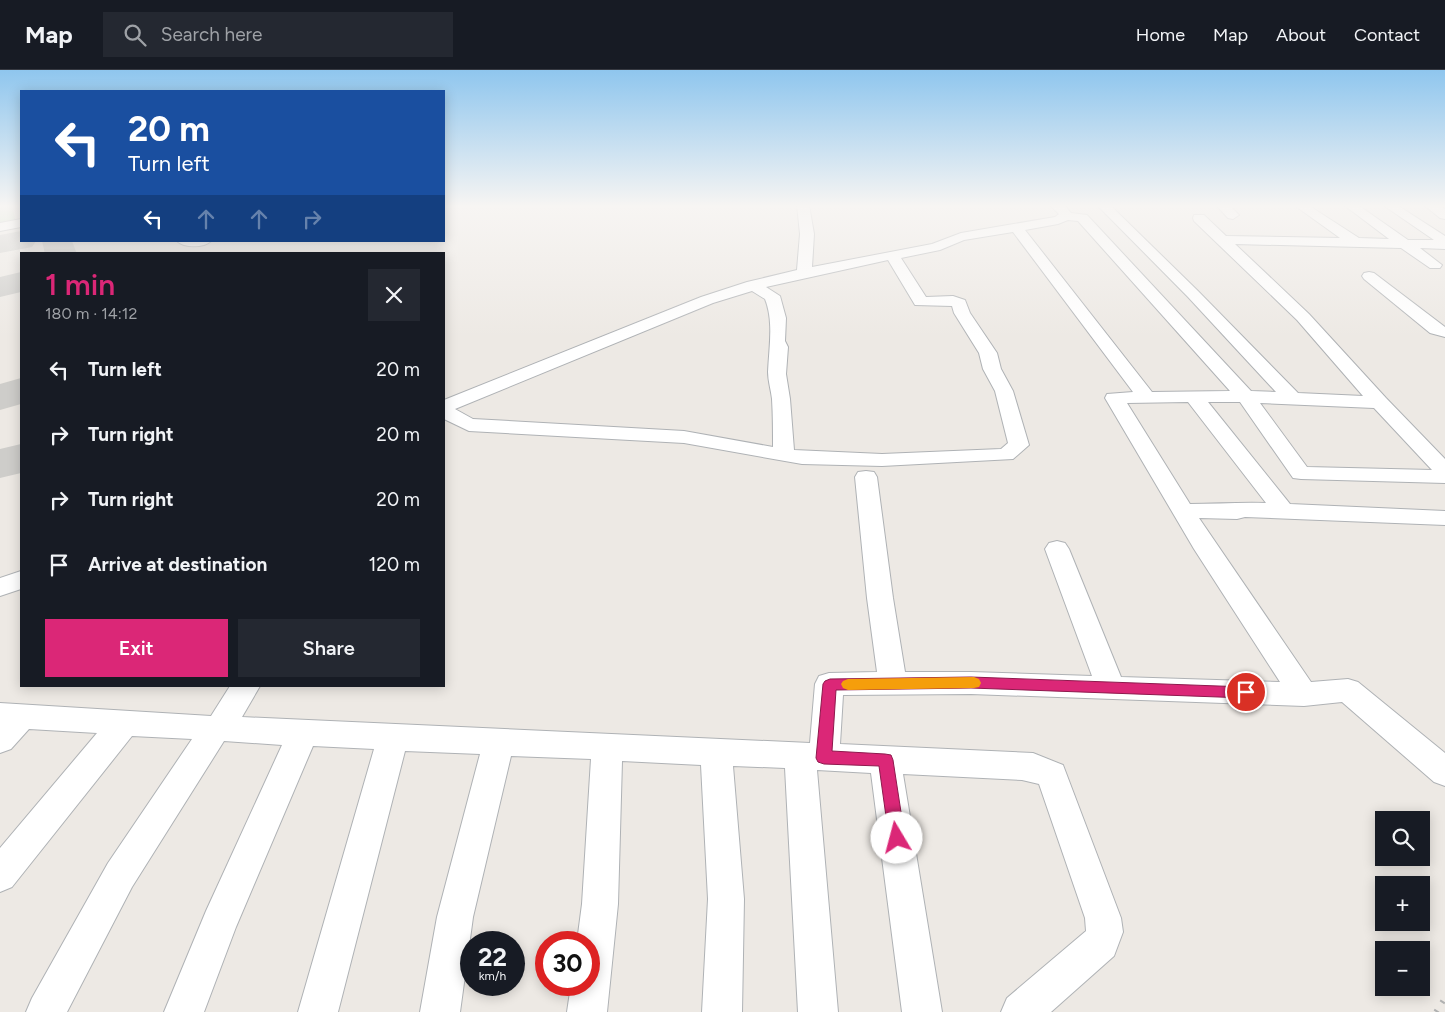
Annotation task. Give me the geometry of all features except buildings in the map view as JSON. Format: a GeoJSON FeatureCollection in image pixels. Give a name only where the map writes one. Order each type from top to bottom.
{"type":"FeatureCollection","features":[{"type":"Feature","properties":{"kind":"street"},"geometry":{"type":"LineString","coordinates":[[804,273],[806,249]]}},
{"type":"Feature","properties":{"kind":"street"},"geometry":{"type":"LineString","coordinates":[[445,407],[707,300],[752,285],[926,249]]}},
{"type":"Feature","properties":{"kind":"street"},"geometry":{"type":"LineString","coordinates":[[1033,249],[1146,397]]}},
{"type":"Feature","properties":{"kind":"street"},"geometry":{"type":"LineString","coordinates":[[1110,249],[1246,397],[1302,473],[1393,476],[1392,474],[1445,477]]}},
{"type":"Feature","properties":{"kind":"street"},"geometry":{"type":"LineString","coordinates":[[1147,249],[1293,399]]}},
{"type":"Feature","properties":{"kind":"street"},"geometry":{"type":"LineString","coordinates":[[1233,249],[1302,317],[1445,471]]}},
{"type":"Feature","properties":{"kind":"street"},"geometry":{"type":"LineString","coordinates":[[1412,249],[1435,265]]}},
{"type":"Feature","properties":{"kind":"street"},"geometry":{"type":"LineString","coordinates":[[445,412],[470,425],[684,437],[802,458],[882,460],[1006,455],[1019,445],[1004,391],[992,369],[988,353],[962,313],[959,303],[953,301],[921,302],[899,264],[892,256]]}},
{"type":"Feature","properties":{"kind":"street"},"geometry":{"type":"LineString","coordinates":[[1369,276],[1436,329],[1445,332]]}},
{"type":"Feature","properties":{"kind":"street"},"geometry":{"type":"LineString","coordinates":[[752,285],[772,296],[776,306],[778,318],[776,341],[779,347],[777,374],[781,400],[784,454]]}},
{"type":"Feature","properties":{"kind":"street"},"geometry":{"type":"LineString","coordinates":[[1194,397],[1250,466],[1283,511]]}},
{"type":"Feature","properties":{"kind":"street"},"geometry":{"type":"LineString","coordinates":[[1304,694],[1182,510],[1114,398],[1246,397],[1380,402]]}},
{"type":"Feature","properties":{"kind":"street"},"geometry":{"type":"LineString","coordinates":[[866,477],[880,598],[893,684]]}},
{"type":"Feature","properties":{"kind":"street"},"geometry":{"type":"LineString","coordinates":[[1182,510],[1236,512],[1235,509],[1445,518]]}},
{"type":"Feature","properties":{"kind":"street"},"geometry":{"type":"LineString","coordinates":[[1057,549],[1111,688]]}},
{"type":"Feature","properties":{"kind":"street"},"geometry":{"type":"LineString","coordinates":[[0,587],[20,580]]}},
{"type":"Feature","properties":{"kind":"street"},"geometry":{"type":"LineString","coordinates":[[818,1012],[812,757],[830,684],[971,683],[1304,694],[1348,690],[1445,772]]}},
{"type":"Feature","properties":{"kind":"street"},"geometry":{"type":"LineString","coordinates":[[46,1012],[120,875],[245,687]]}},
{"type":"Feature","properties":{"kind":"street"},"geometry":{"type":"LineString","coordinates":[[0,740],[11,716],[303,733],[1028,766],[1052,775],[1103,918],[1104,932],[1101,942],[1021,1012]]}},
{"type":"Feature","properties":{"kind":"street"},"geometry":{"type":"LineString","coordinates":[[0,875],[124,722]]}},
{"type":"Feature","properties":{"kind":"street"},"geometry":{"type":"LineString","coordinates":[[184,1012],[219,924],[303,733]]}},
{"type":"Feature","properties":{"kind":"street"},"geometry":{"type":"LineString","coordinates":[[318,1012],[393,737]]}},
{"type":"Feature","properties":{"kind":"street"},"geometry":{"type":"LineString","coordinates":[[440,1012],[455,917],[499,742]]}},
{"type":"Feature","properties":{"kind":"street"},"geometry":{"type":"LineString","coordinates":[[587,1012],[600,904],[608,747]]}},
{"type":"Feature","properties":{"kind":"street"},"geometry":{"type":"LineString","coordinates":[[716,752],[726,899],[722,1012]]}},
{"type":"Feature","properties":{"kind":"street"},"geometry":{"type":"LineString","coordinates":[[885,760],[922,1012]]}},
{"type":"Feature","properties":{"kind":"taxiway"},"geometry":{"type":"LineString","coordinates":[[0,287],[20,282]]}},
{"type":"Feature","properties":{"kind":"taxiway"},"geometry":{"type":"LineString","coordinates":[[0,397],[20,391]]}},
{"type":"Feature","properties":{"kind":"taxiway"},"geometry":{"type":"LineString","coordinates":[[0,464],[20,458]]}},
{"type":"Feature","properties":{"kind":"railway"},"geometry":{"type":"LineString","coordinates":[[1436,1012],[1445,998]]}},
{"type":"Feature","properties":{"kind":"slow traffic"},"geometry":{"type":"LineString","coordinates":[[848,684],[974,683]]}},
{"type":"Feature","properties":{"kind":"route"},"geometry":{"type":"LineString","coordinates":[[897,838],[885,760],[824,758],[830,684],[971,683],[1246,692]]}}]}
